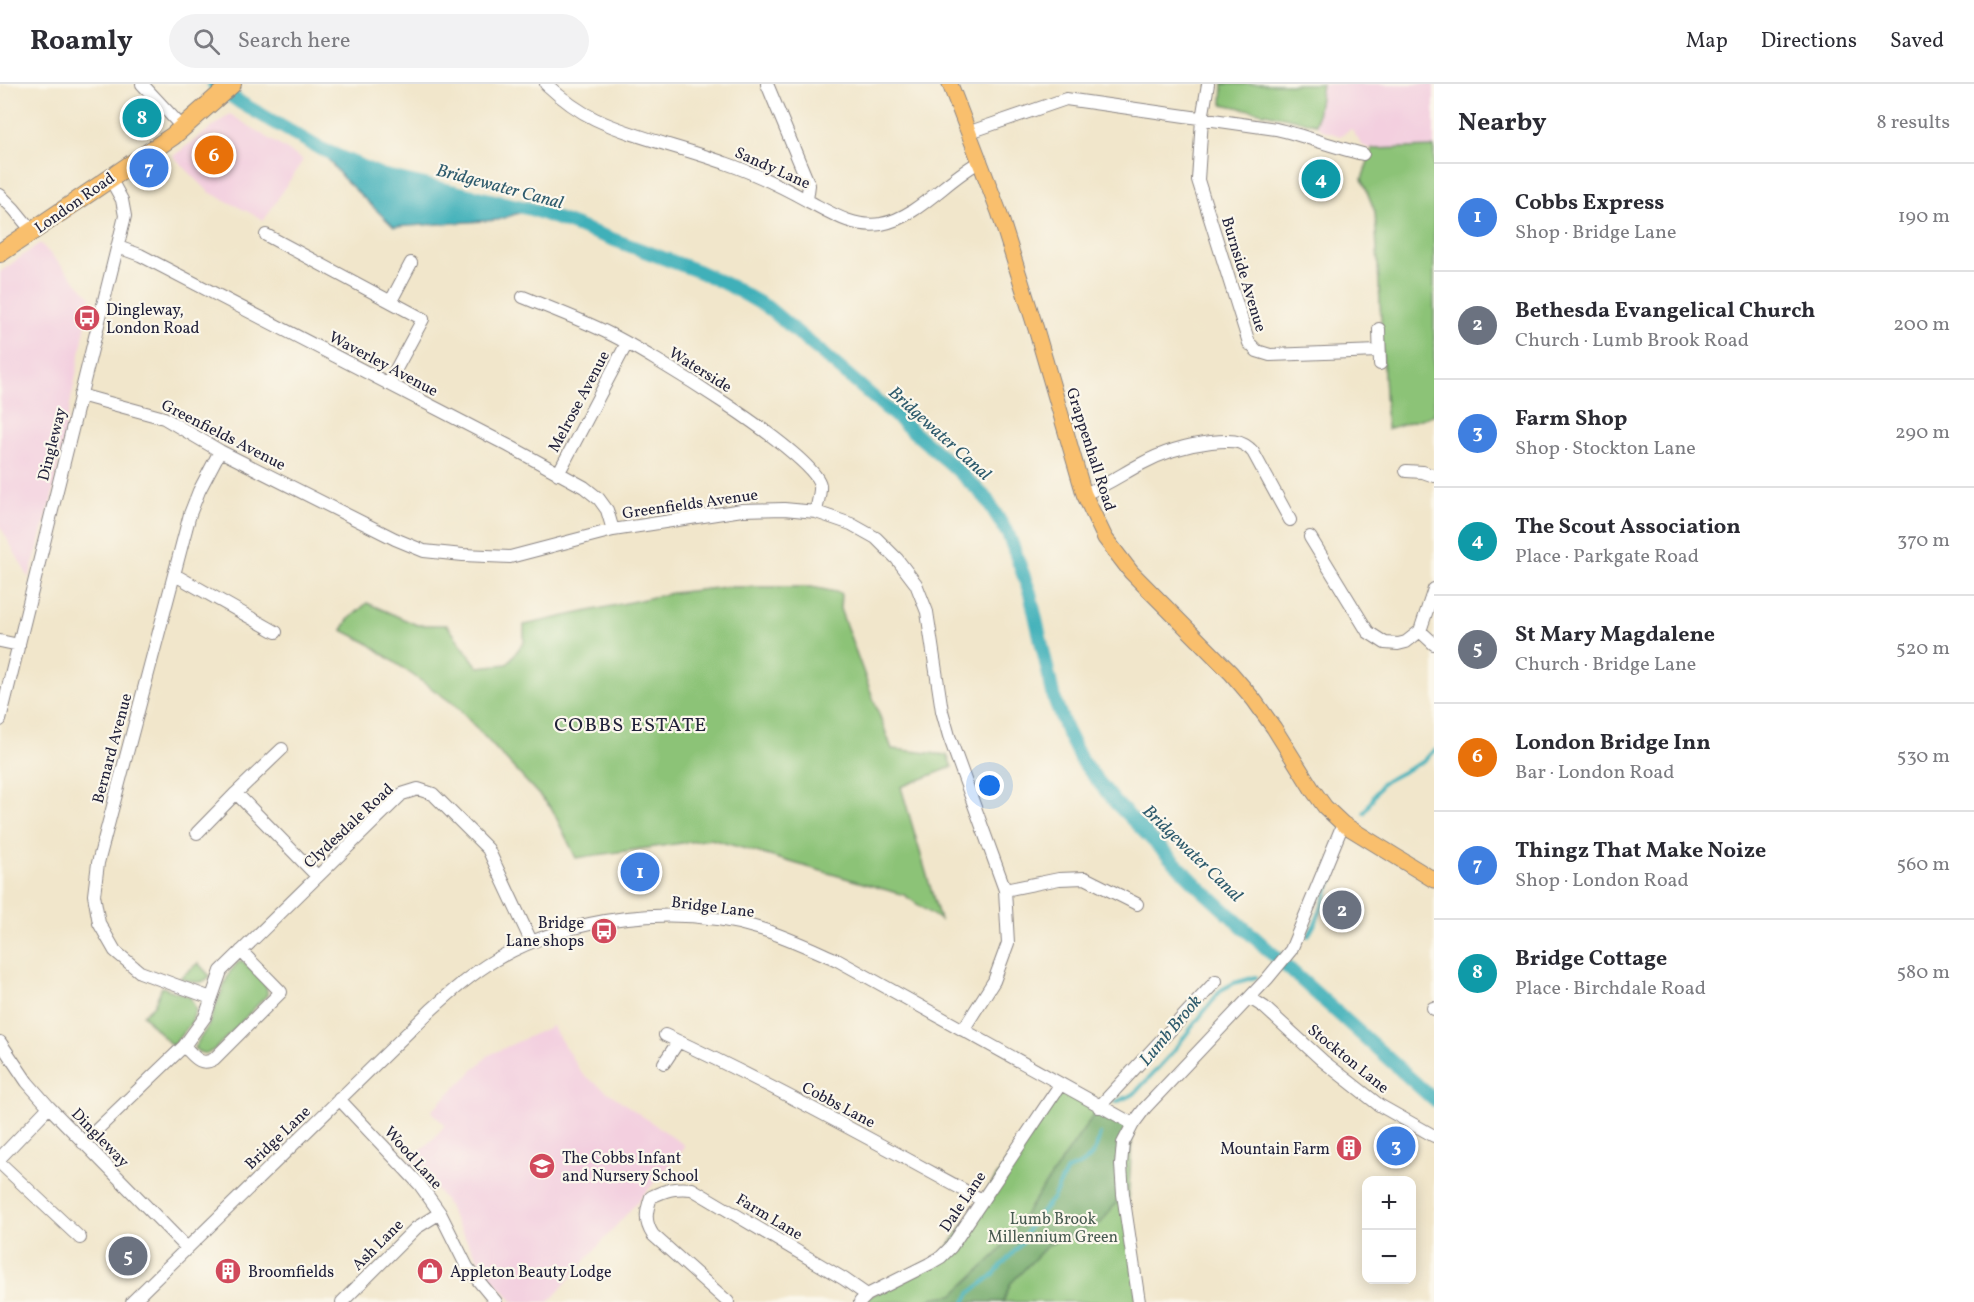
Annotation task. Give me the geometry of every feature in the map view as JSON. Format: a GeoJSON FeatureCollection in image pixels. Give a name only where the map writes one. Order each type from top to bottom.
{"type":"FeatureCollection","features":[{"type":"Feature","properties":{"kind":"highway","name":"London Road"},"geometry":{"type":"LineString","coordinates":[[0,253],[173,136],[232,84]]}},
{"type":"Feature","properties":{"kind":"main road","name":"Grappenhall Road"},"geometry":{"type":"LineString","coordinates":[[950,84],[981,161],[1023,289],[1084,494],[1094,517],[1117,555],[1254,700],[1325,807],[1343,824],[1434,880]]}},
{"type":"Feature","properties":{"kind":"street"},"geometry":{"type":"LineString","coordinates":[[142,84],[182,127]]}},
{"type":"Feature","properties":{"kind":"street","name":"Sandy Lane"},"geometry":{"type":"LineString","coordinates":[[546,84],[565,101],[594,118],[725,162],[767,179],[837,217],[854,223],[868,225],[895,220],[913,210],[959,174],[981,161]]}},
{"type":"Feature","properties":{"kind":"street"},"geometry":{"type":"LineString","coordinates":[[767,84],[809,185],[807,200]]}},
{"type":"Feature","properties":{"kind":"street","name":"Burnside Avenue"},"geometry":{"type":"LineString","coordinates":[[1208,84],[1198,180],[1249,343],[1257,351],[1270,355],[1379,351]]}},
{"type":"Feature","properties":{"kind":"street"},"geometry":{"type":"LineString","coordinates":[[970,132],[1066,99],[1276,129],[1363,154]]}},
{"type":"Feature","properties":{"kind":"street","name":"Dingleway"},"geometry":{"type":"LineString","coordinates":[[0,720],[125,216],[122,200],[110,178]]}},
{"type":"Feature","properties":{"kind":"street"},"geometry":{"type":"LineString","coordinates":[[0,195],[33,231]]}},
{"type":"Feature","properties":{"kind":"street"},"geometry":{"type":"LineString","coordinates":[[266,235],[423,319],[388,384]]}},
{"type":"Feature","properties":{"kind":"street","name":"Waverley Avenue"},"geometry":{"type":"LineString","coordinates":[[118,248],[140,255],[584,487],[599,499],[607,510],[613,530]]}},
{"type":"Feature","properties":{"kind":"street"},"geometry":{"type":"LineString","coordinates":[[391,301],[411,263]]}},
{"type":"Feature","properties":{"kind":"street","name":"Waterside"},"geometry":{"type":"LineString","coordinates":[[523,297],[627,343],[691,380],[760,428],[814,472],[820,485],[816,512]]}},
{"type":"Feature","properties":{"kind":"street"},"geometry":{"type":"LineString","coordinates":[[1379,329],[1380,364]]}},
{"type":"Feature","properties":{"kind":"street","name":"Melrose Avenue"},"geometry":{"type":"LineString","coordinates":[[558,474],[627,343]]}},
{"type":"Feature","properties":{"kind":"street","name":"Greenfields Avenue"},"geometry":{"type":"LineString","coordinates":[[80,395],[164,418],[220,451],[395,539],[424,551],[510,557],[613,530],[742,510],[784,509],[816,512],[851,524],[876,538],[897,558],[916,584],[927,612],[942,711],[949,736],[1005,890],[1008,943],[993,981],[963,1030]]}},
{"type":"Feature","properties":{"kind":"street"},"geometry":{"type":"LineString","coordinates":[[1084,494],[1105,485],[1143,462],[1187,445],[1237,441],[1254,452],[1290,520]]}},
{"type":"Feature","properties":{"kind":"street","name":"Bernard Avenue"},"geometry":{"type":"LineString","coordinates":[[211,998],[140,972],[115,951],[99,922],[94,895],[98,863],[190,514],[220,451]]}},
{"type":"Feature","properties":{"kind":"street"},"geometry":{"type":"LineString","coordinates":[[1406,471],[1423,472],[1434,476]]}},
{"type":"Feature","properties":{"kind":"street"},"geometry":{"type":"LineString","coordinates":[[1310,537],[1368,632],[1385,643],[1406,642],[1420,631],[1434,589]]}},
{"type":"Feature","properties":{"kind":"street"},"geometry":{"type":"LineString","coordinates":[[175,575],[276,632]]}},
{"type":"Feature","properties":{"kind":"street"},"geometry":{"type":"LineString","coordinates":[[1420,631],[1434,644]]}},
{"type":"Feature","properties":{"kind":"street"},"geometry":{"type":"LineString","coordinates":[[0,641],[19,645]]}},
{"type":"Feature","properties":{"kind":"street"},"geometry":{"type":"LineString","coordinates":[[197,833],[282,749]]}},
{"type":"Feature","properties":{"kind":"street","name":"Clydesdale Road"},"geometry":{"type":"LineString","coordinates":[[83,1143],[184,1046],[205,1017],[221,971],[402,794],[418,789],[433,794],[488,849],[531,942]]}},
{"type":"Feature","properties":{"kind":"street"},"geometry":{"type":"LineString","coordinates":[[236,793],[317,876]]}},
{"type":"Feature","properties":{"kind":"street"},"geometry":{"type":"LineString","coordinates":[[1139,1302],[1123,1194],[1121,1165],[1124,1143],[1133,1124],[1145,1108],[1250,998],[1296,942],[1343,824]]}},
{"type":"Feature","properties":{"kind":"street"},"geometry":{"type":"LineString","coordinates":[[1005,890],[1059,879],[1085,878],[1137,904]]}},
{"type":"Feature","properties":{"kind":"street","name":"Bridge Lane"},"geometry":{"type":"LineString","coordinates":[[132,1302],[455,989],[494,961],[531,942],[586,924],[637,916],[690,917],[759,928],[837,960],[1133,1124]]}},
{"type":"Feature","properties":{"kind":"street"},"geometry":{"type":"LineString","coordinates":[[184,1046],[199,1062],[207,1063],[214,1059],[281,992],[241,951]]}},
{"type":"Feature","properties":{"kind":"street"},"geometry":{"type":"LineString","coordinates":[[1099,1107],[1216,981]]}},
{"type":"Feature","properties":{"kind":"street","name":"Stockton Lane"},"geometry":{"type":"LineString","coordinates":[[1250,998],[1264,1007],[1323,1061],[1379,1105],[1434,1136]]}},
{"type":"Feature","properties":{"kind":"street","name":"Cobbs Lane"},"geometry":{"type":"LineString","coordinates":[[665,1035],[818,1110],[982,1200]]}},
{"type":"Feature","properties":{"kind":"street","name":"Dingleway"},"geometry":{"type":"LineString","coordinates":[[0,1042],[27,1082],[49,1107],[187,1248]]}},
{"type":"Feature","properties":{"kind":"street"},"geometry":{"type":"LineString","coordinates":[[664,1064],[678,1042]]}},
{"type":"Feature","properties":{"kind":"street","name":"Dale Lane"},"geometry":{"type":"LineString","coordinates":[[864,1298],[941,1257],[951,1247],[1060,1085]]}},
{"type":"Feature","properties":{"kind":"street","name":"Wood Lane"},"geometry":{"type":"LineString","coordinates":[[339,1099],[420,1185],[440,1213],[467,1267],[496,1302]]}},
{"type":"Feature","properties":{"kind":"street"},"geometry":{"type":"LineString","coordinates":[[0,1158],[49,1107]]}},
{"type":"Feature","properties":{"kind":"street"},"geometry":{"type":"LineString","coordinates":[[0,1137],[10,1146]]}},
{"type":"Feature","properties":{"kind":"street"},"geometry":{"type":"LineString","coordinates":[[0,1163],[80,1238]]}},
{"type":"Feature","properties":{"kind":"street","name":"Farm Lane"},"geometry":{"type":"LineString","coordinates":[[728,1302],[653,1235],[645,1216],[651,1197],[666,1189],[677,1187],[692,1189],[864,1298]]}},
{"type":"Feature","properties":{"kind":"street","name":"Ash Lane"},"geometry":{"type":"LineString","coordinates":[[342,1302],[416,1228],[440,1213]]}},
{"type":"Feature","properties":{"kind":"shaded area"},"geometry":{"type":"Polygon","coordinates":[[[1322,84],[1434,84],[1434,147],[1372,149],[1363,146],[1351,129],[1340,136],[1320,129],[1316,124],[1322,84]]]}},
{"type":"Feature","properties":{"kind":"shaded area"},"geometry":{"type":"Polygon","coordinates":[[[230,114],[303,160],[264,220],[209,192],[173,156],[230,114]]]}},
{"type":"Feature","properties":{"kind":"shaded area"},"geometry":{"type":"Polygon","coordinates":[[[40,243],[91,297],[52,498],[29,578],[0,526],[0,272],[40,243]]]}},
{"type":"Feature","properties":{"kind":"shaded area","name":"The Cobbs Infant and Nursery School"},"geometry":{"type":"Polygon","coordinates":[[[552,1026],[582,1074],[684,1145],[683,1150],[549,1302],[514,1302],[486,1272],[456,1223],[445,1200],[410,1160],[445,1125],[431,1111],[489,1055],[552,1026]]]}},
{"type":"Feature","properties":{"kind":"green space"},"geometry":{"type":"Polygon","coordinates":[[[1223,84],[1322,84],[1316,124],[1222,104],[1223,84]]]}},
{"type":"Feature","properties":{"kind":"green space"},"geometry":{"type":"Polygon","coordinates":[[[1434,147],[1434,415],[1387,429],[1375,212],[1362,179],[1372,149],[1434,147]]]}},
{"type":"Feature","properties":{"kind":"green space"},"geometry":{"type":"Polygon","coordinates":[[[725,587],[812,587],[841,593],[840,609],[892,749],[947,755],[952,767],[901,787],[940,920],[904,895],[711,839],[576,858],[552,809],[455,705],[366,642],[342,630],[348,620],[367,603],[417,625],[447,625],[478,667],[507,664],[524,642],[524,625],[672,593],[725,587]]]}},
{"type":"Feature","properties":{"kind":"green space"},"geometry":{"type":"Polygon","coordinates":[[[239,961],[243,961],[259,976],[265,985],[267,995],[215,1049],[207,1054],[199,1052],[194,1048],[208,1026],[229,973],[239,961]]]}},
{"type":"Feature","properties":{"kind":"green space"},"geometry":{"type":"Polygon","coordinates":[[[198,963],[210,976],[207,979],[196,982],[180,978],[198,963]]]}},
{"type":"Feature","properties":{"kind":"green space"},"geometry":{"type":"Polygon","coordinates":[[[162,987],[190,997],[196,1009],[191,1023],[172,1046],[143,1015],[154,1005],[162,987]]]}},
{"type":"Feature","properties":{"kind":"green space","name":"Lumb Brook Millennium Green"},"geometry":{"type":"Polygon","coordinates":[[[1060,1085],[1133,1124],[1127,1217],[1137,1302],[860,1302],[941,1257],[1060,1085]]]}},
{"type":"Feature","properties":{"kind":"green space"},"geometry":{"type":"Polygon","coordinates":[[[1099,1107],[1133,1124],[1123,1143],[1123,1194],[1101,1223],[1048,1245],[1011,1283],[1003,1302],[925,1302],[935,1297],[953,1295],[998,1253],[1099,1107]]]}},
{"type":"Feature","properties":{"kind":"water"},"geometry":{"type":"Polygon","coordinates":[[[319,148],[381,175],[531,209],[498,220],[394,227],[343,178],[319,148]]]}},
{"type":"Feature","properties":{"kind":"waterway","name":"Bridgewater Canal"},"geometry":{"type":"LineString","coordinates":[[214,84],[241,103],[319,148],[381,175],[531,209],[698,271],[767,307],[952,465],[986,498],[1009,536],[1030,593],[1054,698],[1066,730],[1081,760],[1115,802],[1201,889],[1434,1100]]}},
{"type":"Feature","properties":{"kind":"waterway","name":"Lumb Brook"},"geometry":{"type":"LineString","coordinates":[[1364,813],[1382,783],[1424,761],[1434,750]]}},
{"type":"Feature","properties":{"kind":"waterway"},"geometry":{"type":"LineString","coordinates":[[1308,936],[1316,922],[1339,862]]}},
{"type":"Feature","properties":{"kind":"waterway","name":"Lumb Brook"},"geometry":{"type":"LineString","coordinates":[[1116,1102],[1134,1094],[1170,1055],[1221,990],[1234,983],[1256,977]]}},
{"type":"Feature","properties":{"kind":"waterway","name":"Lumb Brook"},"geometry":{"type":"LineString","coordinates":[[965,1302],[971,1292],[992,1276],[1021,1244],[1029,1227],[1053,1198],[1067,1170],[1081,1165],[1090,1158],[1100,1134]]}},
{"type":"Feature","properties":{"kind":"place","name":"Bridge Cottage"},"geometry":{"type":"Point","coordinates":[142,118]}},
{"type":"Feature","properties":{"kind":"place","name":"London Bridge Inn"},"geometry":{"type":"Point","coordinates":[214,155]}},
{"type":"Feature","properties":{"kind":"place","name":"Thingz That Make Noize"},"geometry":{"type":"Point","coordinates":[149,168]}},
{"type":"Feature","properties":{"kind":"place","name":"The Scout Association"},"geometry":{"type":"Point","coordinates":[1321,179]}},
{"type":"Feature","properties":{"kind":"place","name":"Dingleway, London Road"},"geometry":{"type":"Point","coordinates":[87,318]}},
{"type":"Feature","properties":{"kind":"place","name":"Cobbs Express"},"geometry":{"type":"Point","coordinates":[640,872]}},
{"type":"Feature","properties":{"kind":"place","name":"Bethesda Evangelical Church"},"geometry":{"type":"Point","coordinates":[1342,910]}},
{"type":"Feature","properties":{"kind":"place","name":"Bridge Lane shops"},"geometry":{"type":"Point","coordinates":[604,931]}},
{"type":"Feature","properties":{"kind":"place","name":"Farm Shop"},"geometry":{"type":"Point","coordinates":[1396,1146]}},
{"type":"Feature","properties":{"kind":"place","name":"Mountain Farm"},"geometry":{"type":"Point","coordinates":[1349,1148]}},
{"type":"Feature","properties":{"kind":"place","name":"The Cobbs Infant and Nursery School"},"geometry":{"type":"Point","coordinates":[542,1166]}},
{"type":"Feature","properties":{"kind":"place","name":"St Mary Magdalene"},"geometry":{"type":"Point","coordinates":[128,1256]}},
{"type":"Feature","properties":{"kind":"place","name":"Broomfields"},"geometry":{"type":"Point","coordinates":[228,1271]}},
{"type":"Feature","properties":{"kind":"place","name":"Appleton Beauty Lodge"},"geometry":{"type":"Point","coordinates":[430,1271]}},
{"type":"Feature","properties":{"kind":"district","name":"COBBS ESTATE"},"geometry":{"type":"Point","coordinates":[631,724]}}]}
